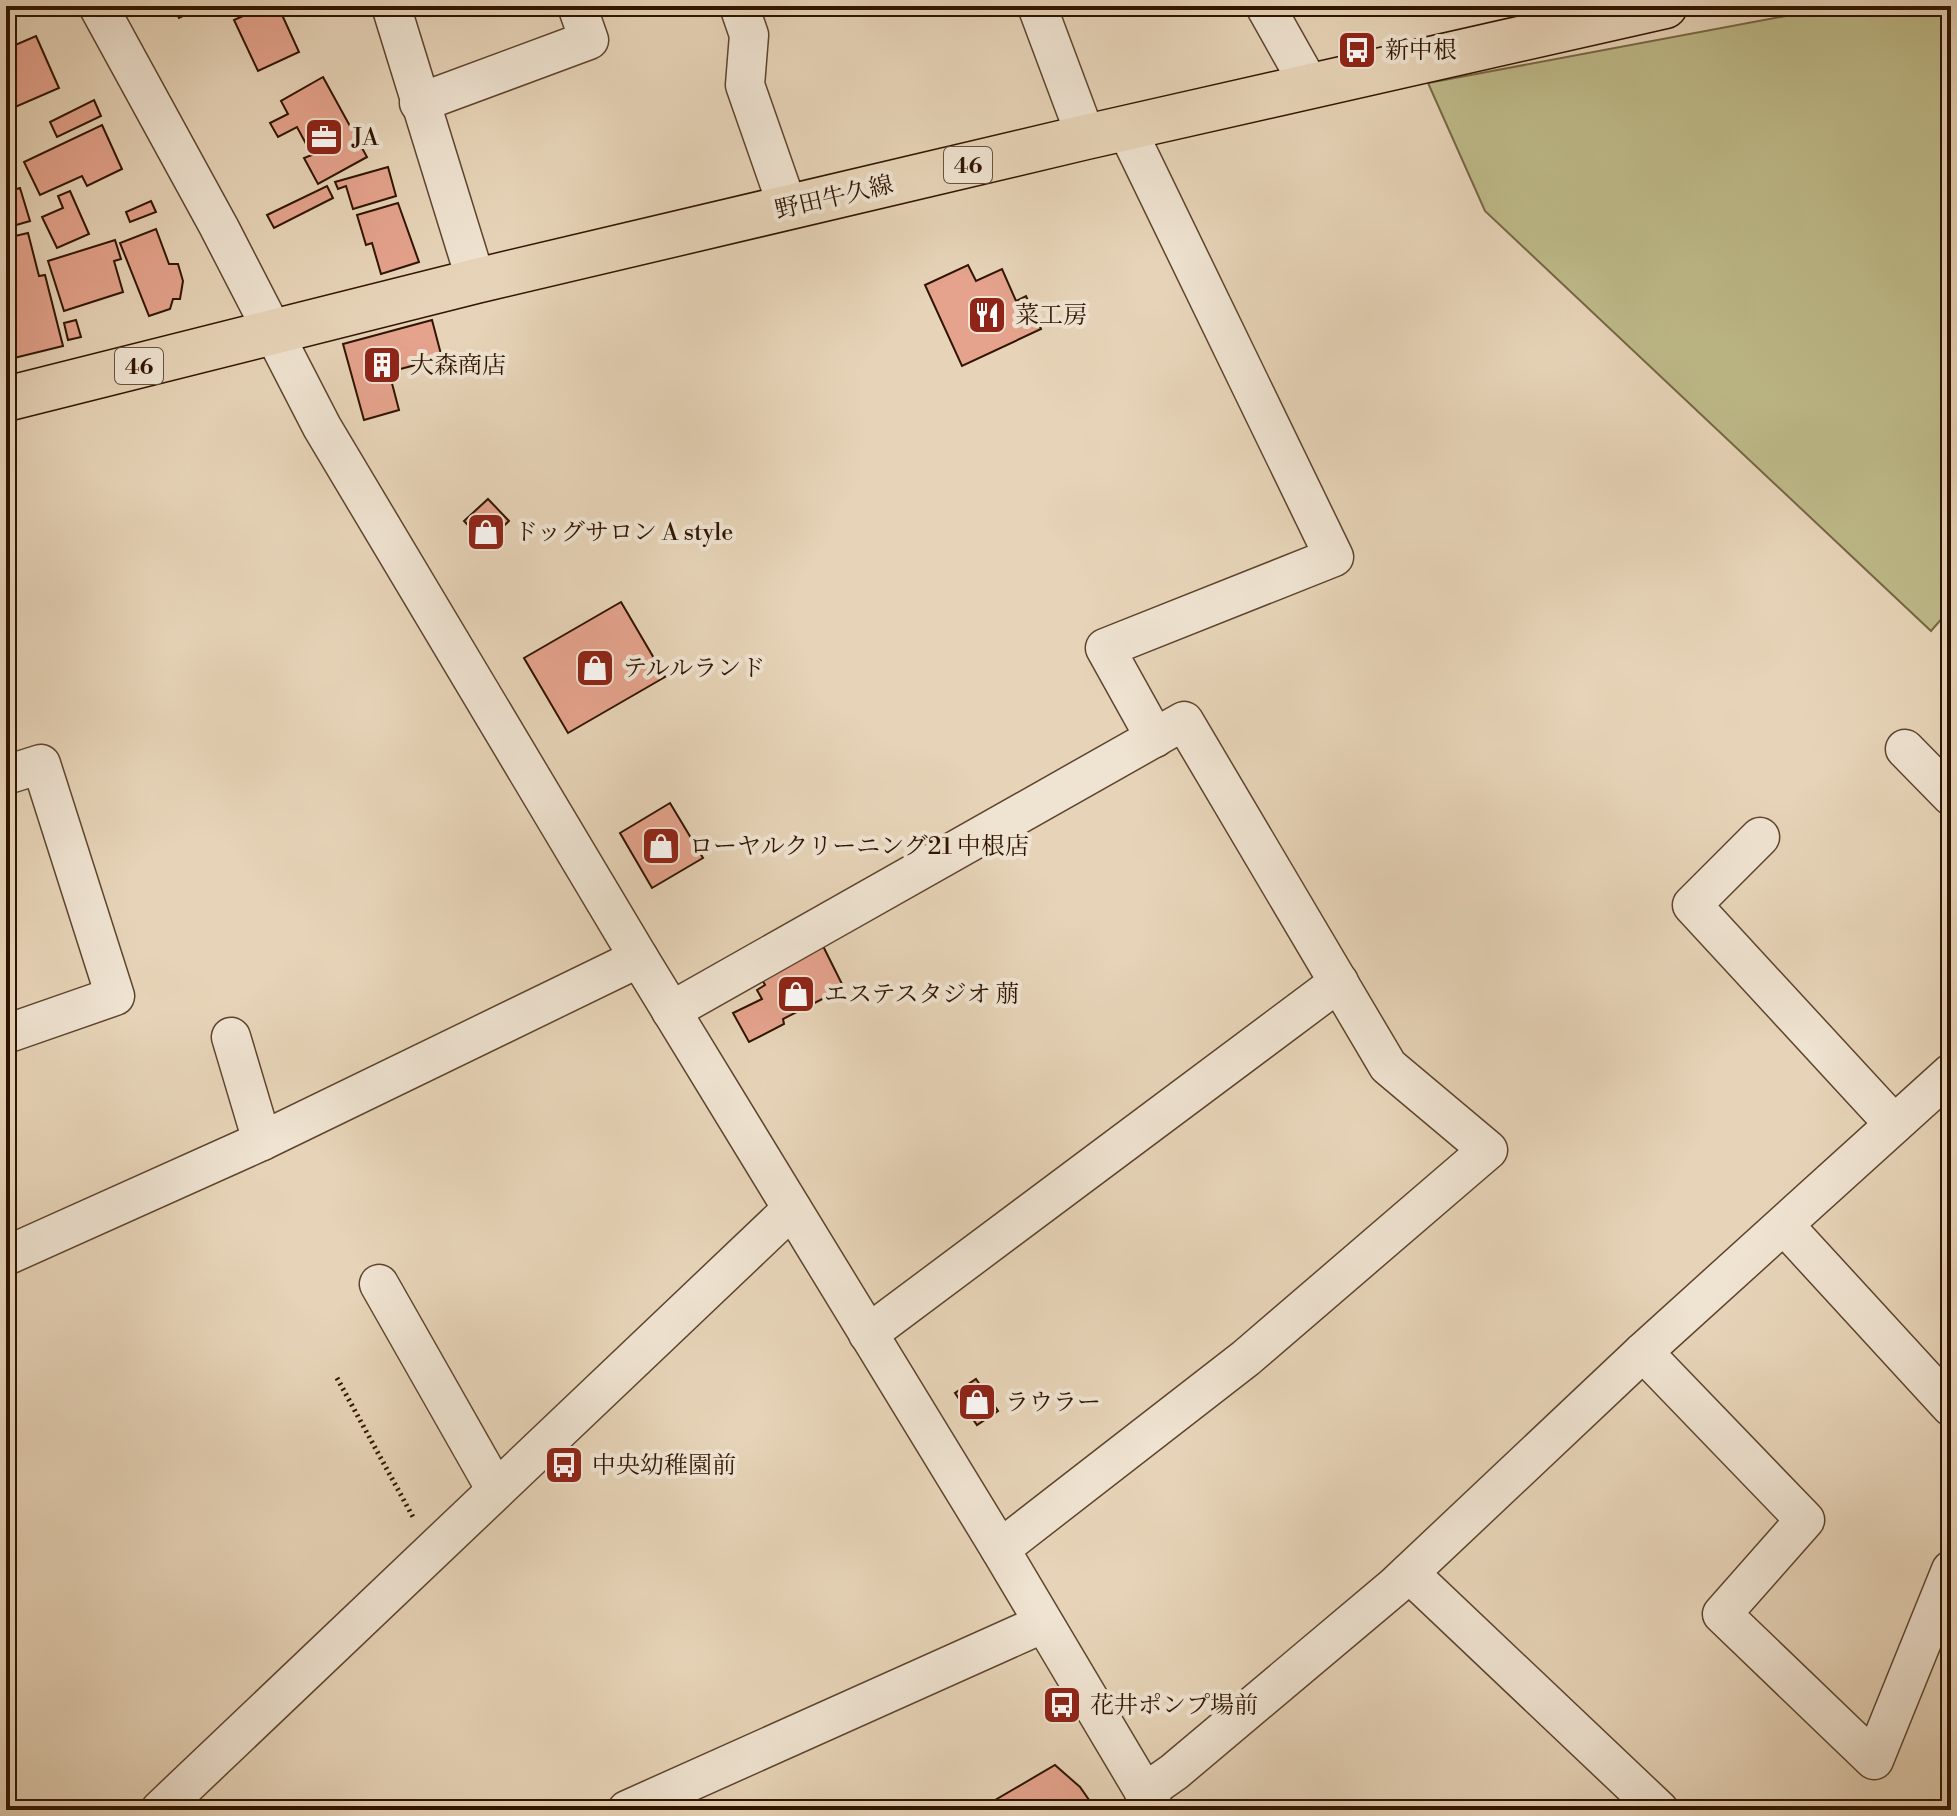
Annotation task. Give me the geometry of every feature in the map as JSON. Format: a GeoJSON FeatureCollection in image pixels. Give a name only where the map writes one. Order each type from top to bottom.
{"type":"FeatureCollection","features":[{"type":"Feature","properties":{"kind":"main road","name":"野田牛久線"},"geometry":{"type":"LineString","coordinates":[[6,399],[476,281],[1106,132],[1665,6]]}},
{"type":"Feature","properties":{"kind":"street"},"geometry":{"type":"LineString","coordinates":[[98,6],[219,227],[329,440],[1150,1801],[1174,1772],[1409,1573],[1643,1352],[1951,1073]]}},
{"type":"Feature","properties":{"kind":"street"},"geometry":{"type":"LineString","coordinates":[[391,6],[476,281]]}},
{"type":"Feature","properties":{"kind":"street"},"geometry":{"type":"LineString","coordinates":[[419,103],[589,40],[577,6]]}},
{"type":"Feature","properties":{"kind":"street"},"geometry":{"type":"LineString","coordinates":[[739,6],[749,35],[745,85],[788,208]]}},
{"type":"Feature","properties":{"kind":"street"},"geometry":{"type":"LineString","coordinates":[[1037,6],[1334,557],[1105,648],[1155,738]]}},
{"type":"Feature","properties":{"kind":"street"},"geometry":{"type":"LineString","coordinates":[[1265,6],[1310,86]]}},
{"type":"Feature","properties":{"kind":"street"},"geometry":{"type":"LineString","coordinates":[[671,1011],[1184,721],[1388,1066],[1488,1150],[1246,1358],[1000,1549]]}},
{"type":"Feature","properties":{"kind":"street"},"geometry":{"type":"LineString","coordinates":[[1905,749],[1951,796]]}},
{"type":"Feature","properties":{"kind":"street"},"geometry":{"type":"LineString","coordinates":[[6,775],[41,764],[115,996],[6,1034]]}},
{"type":"Feature","properties":{"kind":"street"},"geometry":{"type":"LineString","coordinates":[[1760,837],[1692,905],[1894,1124]]}},
{"type":"Feature","properties":{"kind":"street"},"geometry":{"type":"LineString","coordinates":[[6,1256],[262,1141],[639,958]]}},
{"type":"Feature","properties":{"kind":"street"},"geometry":{"type":"LineString","coordinates":[[868,1334],[1339,982]]}},
{"type":"Feature","properties":{"kind":"street"},"geometry":{"type":"LineString","coordinates":[[231,1037],[262,1141]]}},
{"type":"Feature","properties":{"kind":"street"},"geometry":{"type":"LineString","coordinates":[[160,1810],[792,1209]]}},
{"type":"Feature","properties":{"kind":"street"},"geometry":{"type":"LineString","coordinates":[[1784,1225],[1951,1407]]}},
{"type":"Feature","properties":{"kind":"street"},"geometry":{"type":"LineString","coordinates":[[379,1284],[496,1490]]}},
{"type":"Feature","properties":{"kind":"street"},"geometry":{"type":"LineString","coordinates":[[1643,1352],[1805,1520],[1722,1614],[1874,1760],[1951,1570]]}},
{"type":"Feature","properties":{"kind":"street"},"geometry":{"type":"LineString","coordinates":[[1409,1573],[1659,1810]]}},
{"type":"Feature","properties":{"kind":"street"},"geometry":{"type":"LineString","coordinates":[[627,1810],[1042,1624]]}},
{"type":"Feature","properties":{"kind":"path"},"geometry":{"type":"LineString","coordinates":[[337,1378],[432,1551]]}},
{"type":"Feature","properties":{"kind":"shaded area"},"geometry":{"type":"Polygon","coordinates":[[[1839,6],[1951,6],[1951,608],[1931,631],[1485,211],[1428,83],[1839,6]]]}},
{"type":"Feature","properties":{"kind":"building"},"geometry":{"type":"Polygon","coordinates":[[[173,6],[203,6],[179,18],[173,6]]]}},
{"type":"Feature","properties":{"kind":"building"},"geometry":{"type":"Polygon","coordinates":[[[265,6],[278,6],[299,52],[258,71],[234,20],[265,6]]]}},
{"type":"Feature","properties":{"kind":"building"},"geometry":{"type":"Polygon","coordinates":[[[36,36],[59,88],[6,111],[6,49],[36,36]]]}},
{"type":"Feature","properties":{"kind":"building"},"geometry":{"type":"Polygon","coordinates":[[[323,77],[367,157],[318,184],[304,158],[312,155],[297,127],[278,137],[270,123],[288,114],[281,101],[323,77]]]}},
{"type":"Feature","properties":{"kind":"building"},"geometry":{"type":"Polygon","coordinates":[[[94,100],[101,116],[57,137],[50,122],[94,100]]]}},
{"type":"Feature","properties":{"kind":"building"},"geometry":{"type":"Polygon","coordinates":[[[102,125],[122,169],[87,186],[82,176],[40,195],[24,162],[102,125]]]}},
{"type":"Feature","properties":{"kind":"building"},"geometry":{"type":"Polygon","coordinates":[[[388,167],[396,196],[353,209],[346,186],[338,189],[335,182],[388,167]]]}},
{"type":"Feature","properties":{"kind":"building"},"geometry":{"type":"Polygon","coordinates":[[[327,186],[333,198],[274,228],[267,215],[327,186]]]}},
{"type":"Feature","properties":{"kind":"building"},"geometry":{"type":"Polygon","coordinates":[[[20,188],[30,221],[6,228],[6,192],[20,188]]]}},
{"type":"Feature","properties":{"kind":"building"},"geometry":{"type":"Polygon","coordinates":[[[70,191],[89,234],[57,248],[42,217],[63,208],[58,196],[70,191]]]}},
{"type":"Feature","properties":{"kind":"building"},"geometry":{"type":"Polygon","coordinates":[[[151,201],[156,212],[130,222],[126,212],[151,201]]]}},
{"type":"Feature","properties":{"kind":"building"},"geometry":{"type":"Polygon","coordinates":[[[398,203],[419,262],[381,274],[372,243],[366,245],[357,215],[398,203]]]}},
{"type":"Feature","properties":{"kind":"building"},"geometry":{"type":"Polygon","coordinates":[[[156,229],[169,264],[178,264],[183,281],[180,299],[173,299],[170,309],[149,316],[120,243],[156,229]]]}},
{"type":"Feature","properties":{"kind":"building"},"geometry":{"type":"Polygon","coordinates":[[[28,233],[39,276],[45,275],[63,346],[6,360],[6,238],[28,233]]]}},
{"type":"Feature","properties":{"kind":"building"},"geometry":{"type":"Polygon","coordinates":[[[115,240],[121,259],[114,261],[123,292],[64,311],[48,261],[115,240]]]}},
{"type":"Feature","properties":{"kind":"building","name":"菜工房"},"geometry":{"type":"Polygon","coordinates":[[[968,265],[976,281],[1002,269],[1016,301],[1026,296],[1041,329],[962,366],[925,285],[968,265]]]}},
{"type":"Feature","properties":{"kind":"building"},"geometry":{"type":"Polygon","coordinates":[[[76,320],[81,337],[68,340],[64,323],[76,320]]]}},
{"type":"Feature","properties":{"kind":"building","name":"大森商店"},"geometry":{"type":"Polygon","coordinates":[[[432,320],[442,358],[389,372],[399,410],[364,420],[343,344],[432,320]]]}},
{"type":"Feature","properties":{"kind":"building","name":"ドッグサロン A style"},"geometry":{"type":"Polygon","coordinates":[[[488,499],[509,521],[485,543],[464,521],[488,499]]]}},
{"type":"Feature","properties":{"kind":"building","name":"テルルランド"},"geometry":{"type":"Polygon","coordinates":[[[621,602],[665,677],[568,733],[524,658],[621,602]]]}},
{"type":"Feature","properties":{"kind":"building","name":"ローヤルクリーニング21 中根店"},"geometry":{"type":"Polygon","coordinates":[[[670,803],[703,858],[652,888],[620,833],[670,803]]]}},
{"type":"Feature","properties":{"kind":"building","name":"エステスタジオ 萠"},"geometry":{"type":"Polygon","coordinates":[[[822,944],[844,988],[783,1019],[784,1024],[749,1042],[733,1013],[762,999],[757,990],[765,985],[760,976],[822,944]]]}},
{"type":"Feature","properties":{"kind":"building","name":"ラウラー"},"geometry":{"type":"Polygon","coordinates":[[[976,1379],[998,1411],[977,1425],[955,1393],[976,1379]]]}},
{"type":"Feature","properties":{"kind":"building"},"geometry":{"type":"Polygon","coordinates":[[[1055,1765],[1080,1787],[1096,1810],[978,1810],[1055,1765]]]}},
{"type":"Feature","properties":{"kind":"waterway"},"geometry":{"type":"LineString","coordinates":[[1945,1810],[1951,1796]]}},
{"type":"Feature","properties":{"kind":"place","name":"新中根"},"geometry":{"type":"Point","coordinates":[1357,50]}},
{"type":"Feature","properties":{"kind":"place","name":"JA"},"geometry":{"type":"Point","coordinates":[324,137]}},
{"type":"Feature","properties":{"kind":"place","name":"菜工房"},"geometry":{"type":"Point","coordinates":[987,315]}},
{"type":"Feature","properties":{"kind":"place","name":"大森商店"},"geometry":{"type":"Point","coordinates":[382,365]}},
{"type":"Feature","properties":{"kind":"place","name":"ドッグサロン A style"},"geometry":{"type":"Point","coordinates":[486,532]}},
{"type":"Feature","properties":{"kind":"place","name":"テルルランド"},"geometry":{"type":"Point","coordinates":[595,668]}},
{"type":"Feature","properties":{"kind":"place","name":"ローヤルクリーニング21 中根店"},"geometry":{"type":"Point","coordinates":[661,846]}},
{"type":"Feature","properties":{"kind":"place","name":"エステスタジオ 萠"},"geometry":{"type":"Point","coordinates":[796,994]}},
{"type":"Feature","properties":{"kind":"place","name":"ラウラー"},"geometry":{"type":"Point","coordinates":[977,1402]}},
{"type":"Feature","properties":{"kind":"place","name":"中央幼稚園前"},"geometry":{"type":"Point","coordinates":[564,1465]}},
{"type":"Feature","properties":{"kind":"place","name":"花井ポンプ場前"},"geometry":{"type":"Point","coordinates":[1062,1705]}}]}
